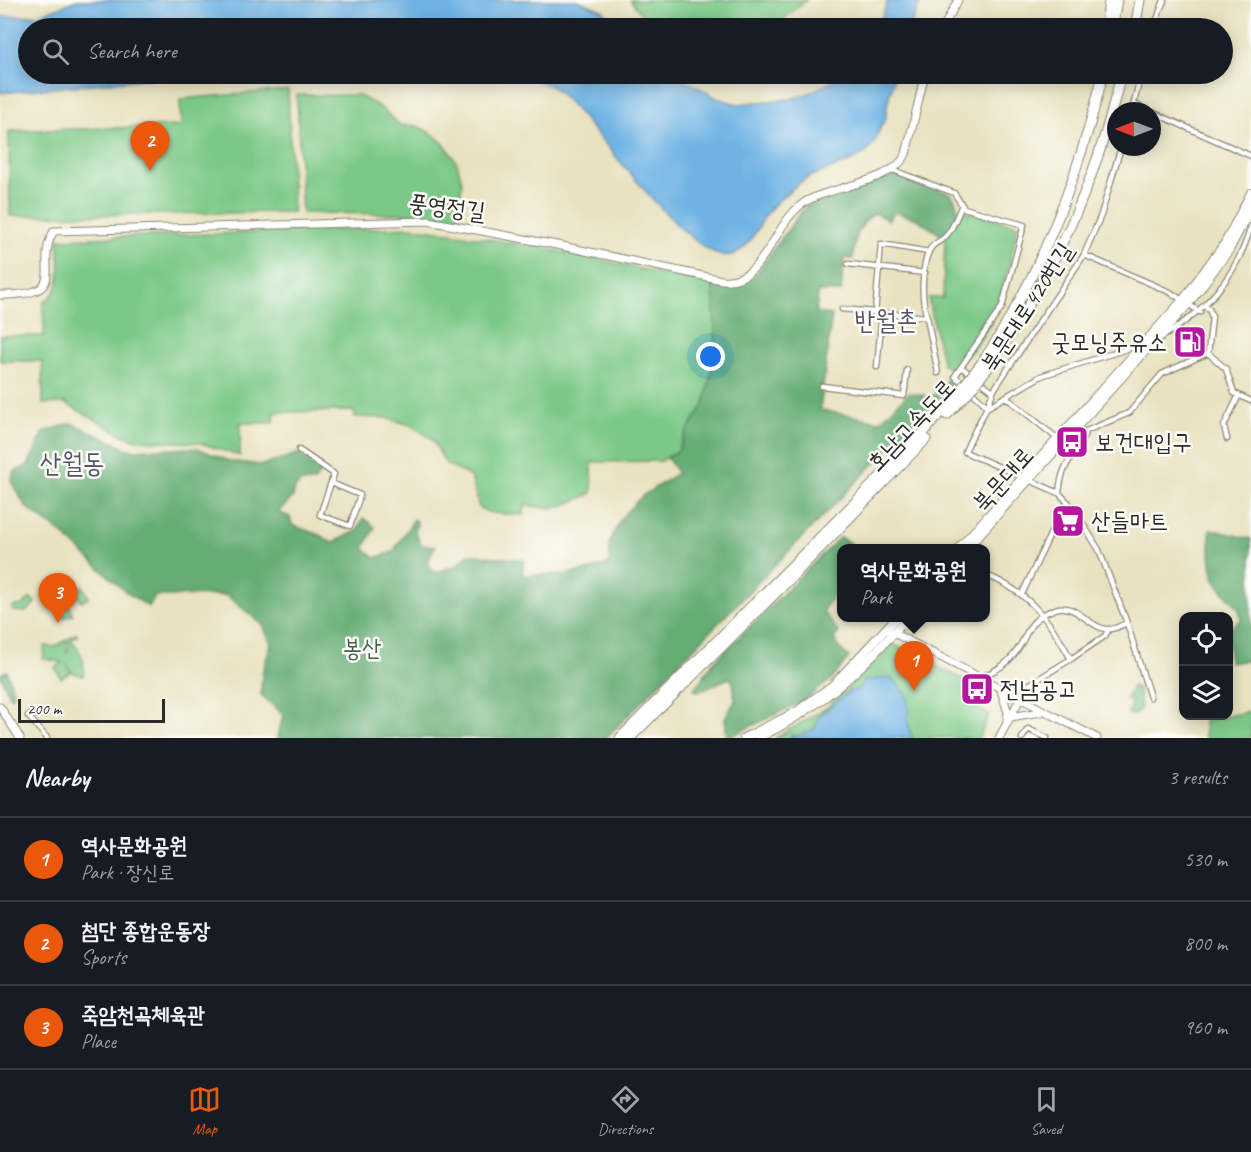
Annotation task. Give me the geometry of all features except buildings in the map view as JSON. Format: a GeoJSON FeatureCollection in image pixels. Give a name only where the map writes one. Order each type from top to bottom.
{"type":"FeatureCollection","features":[{"type":"Feature","properties":{"kind":"highway"},"geometry":{"type":"LineString","coordinates":[[1107,18],[1109,0]]}},
{"type":"Feature","properties":{"kind":"highway"},"geometry":{"type":"LineString","coordinates":[[1114,18],[1116,0]]}},
{"type":"Feature","properties":{"kind":"highway"},"geometry":{"type":"LineString","coordinates":[[1130,18],[1133,0]]}},
{"type":"Feature","properties":{"kind":"highway"},"geometry":{"type":"LineString","coordinates":[[1137,18],[1140,0]]}},
{"type":"Feature","properties":{"kind":"highway","name":"호남고속도로"},"geometry":{"type":"LineString","coordinates":[[984,366],[1006,327],[1047,241],[1084,139],[1098,84]]}},
{"type":"Feature","properties":{"kind":"highway","name":"호남고속도로"},"geometry":{"type":"LineString","coordinates":[[630,738],[793,576],[963,392],[1016,327],[1057,257],[1096,168],[1121,84]]}},
{"type":"Feature","properties":{"kind":"highway"},"geometry":{"type":"LineString","coordinates":[[1118,102],[1122,84]]}},
{"type":"Feature","properties":{"kind":"highway"},"geometry":{"type":"LineString","coordinates":[[1096,168],[1107,137]]}},
{"type":"Feature","properties":{"kind":"highway","name":"호남고속도로"},"geometry":{"type":"LineString","coordinates":[[620,738],[963,392]]}},
{"type":"Feature","properties":{"kind":"main road","name":"북문대로"},"geometry":{"type":"LineString","coordinates":[[971,544],[1058,439],[1142,345],[1186,302],[1226,243],[1251,193]]}},
{"type":"Feature","properties":{"kind":"main road","name":"북문대로"},"geometry":{"type":"LineString","coordinates":[[964,544],[1151,344],[1229,250],[1251,208]]}},
{"type":"Feature","properties":{"kind":"main road"},"geometry":{"type":"LineString","coordinates":[[758,738],[812,709],[837,690],[890,631],[894,622]]}},
{"type":"Feature","properties":{"kind":"main road"},"geometry":{"type":"LineString","coordinates":[[744,738],[796,711],[833,686],[902,622]]}},
{"type":"Feature","properties":{"kind":"street"},"geometry":{"type":"LineString","coordinates":[[948,18],[958,0]]}},
{"type":"Feature","properties":{"kind":"street"},"geometry":{"type":"LineString","coordinates":[[1158,18],[1164,0]]}},
{"type":"Feature","properties":{"kind":"street","name":"풍영정길"},"geometry":{"type":"LineString","coordinates":[[0,295],[33,293],[46,284],[49,273],[48,241],[54,231],[414,220],[458,225],[730,281],[750,273],[786,220],[802,203],[822,192],[853,186],[901,163],[906,154],[923,84]]}},
{"type":"Feature","properties":{"kind":"street"},"geometry":{"type":"LineString","coordinates":[[1134,102],[1139,84]]}},
{"type":"Feature","properties":{"kind":"street"},"geometry":{"type":"LineString","coordinates":[[1161,117],[1251,156]]}},
{"type":"Feature","properties":{"kind":"street","name":"북문대로420번길"},"geometry":{"type":"LineString","coordinates":[[1025,479],[965,452],[972,432],[988,407],[993,391],[1084,255],[1101,215],[1118,156]]}},
{"type":"Feature","properties":{"kind":"street"},"geometry":{"type":"LineString","coordinates":[[890,169],[954,193],[961,207],[1024,225],[1002,307],[955,376],[988,407],[1041,376],[1142,345]]}},
{"type":"Feature","properties":{"kind":"street"},"geometry":{"type":"LineString","coordinates":[[938,373],[924,308],[925,273],[929,252],[937,240],[947,235],[961,207]]}},
{"type":"Feature","properties":{"kind":"street"},"geometry":{"type":"LineString","coordinates":[[1151,344],[1200,312],[1238,260],[1251,226]]}},
{"type":"Feature","properties":{"kind":"street"},"geometry":{"type":"LineString","coordinates":[[875,313],[877,267],[881,244],[929,252]]}},
{"type":"Feature","properties":{"kind":"street"},"geometry":{"type":"LineString","coordinates":[[1084,255],[1186,302],[1200,312]]}},
{"type":"Feature","properties":{"kind":"street"},"geometry":{"type":"LineString","coordinates":[[848,264],[925,273]]}},
{"type":"Feature","properties":{"kind":"street"},"geometry":{"type":"LineString","coordinates":[[1205,306],[1212,317],[1208,353]]}},
{"type":"Feature","properties":{"kind":"street"},"geometry":{"type":"LineString","coordinates":[[842,309],[927,317]]}},
{"type":"Feature","properties":{"kind":"street"},"geometry":{"type":"LineString","coordinates":[[877,367],[882,314]]}},
{"type":"Feature","properties":{"kind":"street"},"geometry":{"type":"LineString","coordinates":[[1208,353],[1226,369],[1234,393],[1251,401]]}},
{"type":"Feature","properties":{"kind":"street"},"geometry":{"type":"LineString","coordinates":[[1059,493],[1066,461],[1080,446],[1086,431],[1129,413],[1162,374],[1208,353]]}},
{"type":"Feature","properties":{"kind":"street"},"geometry":{"type":"LineString","coordinates":[[962,367],[993,391]]}},
{"type":"Feature","properties":{"kind":"street"},"geometry":{"type":"LineString","coordinates":[[822,386],[904,396],[907,370]]}},
{"type":"Feature","properties":{"kind":"street"},"geometry":{"type":"LineString","coordinates":[[1227,439],[1224,426],[1238,396]]}},
{"type":"Feature","properties":{"kind":"street"},"geometry":{"type":"LineString","coordinates":[[1006,398],[1058,439]]}},
{"type":"Feature","properties":{"kind":"street"},"geometry":{"type":"LineString","coordinates":[[299,450],[334,474],[330,483],[320,515],[350,526],[360,495],[330,483]]}},
{"type":"Feature","properties":{"kind":"street"},"geometry":{"type":"LineString","coordinates":[[1025,479],[1059,493],[1094,539],[1127,622],[1150,698]]}},
{"type":"Feature","properties":{"kind":"street"},"geometry":{"type":"LineString","coordinates":[[1022,594],[1068,502]]}},
{"type":"Feature","properties":{"kind":"street"},"geometry":{"type":"LineString","coordinates":[[990,577],[1007,583],[1044,615],[1071,658]]}},
{"type":"Feature","properties":{"kind":"street"},"geometry":{"type":"LineString","coordinates":[[979,678],[1011,658],[1025,631],[1044,615],[1057,609],[1066,608],[1104,630],[1127,622]]}},
{"type":"Feature","properties":{"kind":"street"},"geometry":{"type":"LineString","coordinates":[[999,738],[1027,686],[1105,636],[1109,630]]}},
{"type":"Feature","properties":{"kind":"street"},"geometry":{"type":"LineString","coordinates":[[890,631],[1098,738]]}},
{"type":"Feature","properties":{"kind":"street"},"geometry":{"type":"LineString","coordinates":[[1001,690],[1008,713],[1006,725]]}},
{"type":"Feature","properties":{"kind":"street"},"geometry":{"type":"LineString","coordinates":[[0,707],[20,738]]}},
{"type":"Feature","properties":{"kind":"street"},"geometry":{"type":"LineString","coordinates":[[1010,717],[1032,711],[1046,712]]}},
{"type":"Feature","properties":{"kind":"street"},"geometry":{"type":"LineString","coordinates":[[28,716],[47,738]]}},
{"type":"Feature","properties":{"kind":"street"},"geometry":{"type":"LineString","coordinates":[[1022,738],[1028,729],[1047,738]]}},
{"type":"Feature","properties":{"kind":"green space"},"geometry":{"type":"Polygon","coordinates":[[[630,0],[806,0],[785,18],[645,18],[630,0]]]}},
{"type":"Feature","properties":{"kind":"green space"},"geometry":{"type":"Polygon","coordinates":[[[288,90],[293,212],[10,216],[9,131],[181,126],[180,99],[288,90]]]}},
{"type":"Feature","properties":{"kind":"green space"},"geometry":{"type":"Polygon","coordinates":[[[297,95],[358,95],[380,107],[400,125],[417,126],[433,134],[446,146],[457,163],[462,182],[458,220],[418,214],[302,213],[297,95]]]}},
{"type":"Feature","properties":{"kind":"green space","name":"봉산"},"geometry":{"type":"Polygon","coordinates":[[[884,176],[898,176],[951,194],[957,205],[956,216],[945,238],[917,219],[895,212],[888,220],[875,213],[861,227],[854,245],[853,259],[844,258],[841,292],[818,292],[816,313],[832,315],[820,410],[880,421],[909,393],[932,397],[945,384],[947,377],[953,383],[606,738],[278,738],[283,714],[261,695],[262,674],[271,644],[263,625],[226,595],[155,596],[149,607],[127,593],[59,531],[26,507],[12,483],[13,473],[28,465],[44,432],[71,423],[130,450],[197,448],[229,461],[262,465],[300,453],[322,470],[314,482],[302,482],[295,488],[293,497],[278,512],[290,517],[292,525],[322,536],[332,543],[357,531],[363,518],[375,527],[364,548],[375,558],[393,552],[414,519],[417,523],[415,532],[421,545],[435,546],[427,563],[434,573],[455,566],[469,554],[524,560],[522,575],[567,574],[599,567],[610,563],[609,544],[621,518],[642,496],[678,473],[667,458],[678,451],[686,433],[704,405],[716,354],[713,284],[734,286],[744,283],[755,275],[803,209],[817,198],[856,189],[884,176]]]}},
{"type":"Feature","properties":{"kind":"green space"},"geometry":{"type":"Polygon","coordinates":[[[957,209],[1018,225],[1004,284],[989,324],[979,342],[966,357],[950,368],[943,365],[928,298],[943,298],[945,238],[957,209]]]}},
{"type":"Feature","properties":{"kind":"green space"},"geometry":{"type":"Polygon","coordinates":[[[412,227],[539,247],[713,284],[716,354],[704,405],[686,433],[678,451],[661,461],[592,462],[592,493],[551,508],[525,504],[524,515],[490,513],[479,507],[471,477],[446,464],[432,439],[411,425],[385,418],[355,417],[354,411],[275,412],[274,423],[240,423],[240,456],[200,443],[137,440],[125,436],[65,403],[43,404],[42,361],[0,361],[0,336],[44,336],[43,302],[55,291],[60,274],[58,239],[412,227]]]}},
{"type":"Feature","properties":{"kind":"green space"},"geometry":{"type":"Polygon","coordinates":[[[1210,529],[1251,539],[1251,660],[1233,662],[1233,626],[1241,620],[1239,609],[1215,580],[1210,558],[1210,529]]]}},
{"type":"Feature","properties":{"kind":"green space"},"geometry":{"type":"Polygon","coordinates":[[[840,537],[851,544],[837,544],[834,594],[823,611],[839,633],[834,638],[839,648],[849,657],[832,679],[803,701],[727,738],[725,718],[735,701],[733,682],[729,678],[699,692],[694,689],[713,663],[840,537]]]}},
{"type":"Feature","properties":{"kind":"green space"},"geometry":{"type":"Polygon","coordinates":[[[83,586],[89,598],[81,601],[78,596],[70,603],[68,599],[71,594],[83,586]]]}},
{"type":"Feature","properties":{"kind":"green space"},"geometry":{"type":"Polygon","coordinates":[[[31,598],[35,603],[26,612],[13,611],[12,607],[22,605],[31,598]]]}},
{"type":"Feature","properties":{"kind":"green space"},"geometry":{"type":"Polygon","coordinates":[[[67,601],[73,615],[63,618],[56,610],[67,601]]]}},
{"type":"Feature","properties":{"kind":"green space"},"geometry":{"type":"Polygon","coordinates":[[[77,633],[77,636],[71,639],[82,656],[83,676],[72,672],[66,664],[71,672],[61,678],[55,668],[62,662],[43,659],[45,646],[55,647],[66,640],[67,652],[70,647],[67,639],[77,633]]]}},
{"type":"Feature","properties":{"kind":"green space"},"geometry":{"type":"Polygon","coordinates":[[[893,644],[984,690],[975,707],[989,714],[979,738],[775,738],[826,708],[893,644]]]}},
{"type":"Feature","properties":{"kind":"green space"},"geometry":{"type":"Polygon","coordinates":[[[7,671],[14,695],[10,697],[0,674],[7,671]]]}},
{"type":"Feature","properties":{"kind":"green space"},"geometry":{"type":"Polygon","coordinates":[[[1133,686],[1138,689],[1141,708],[1133,715],[1128,713],[1132,701],[1126,699],[1133,686]]]}},
{"type":"Feature","properties":{"kind":"green space"},"geometry":{"type":"Polygon","coordinates":[[[1251,712],[1251,738],[1205,738],[1204,720],[1233,720],[1233,715],[1251,712]]]}},
{"type":"Feature","properties":{"kind":"water"},"geometry":{"type":"Polygon","coordinates":[[[77,0],[577,0],[602,10],[610,18],[18,18],[18,84],[93,84],[0,93],[0,17],[39,15],[77,0]]]}},
{"type":"Feature","properties":{"kind":"water"},"geometry":{"type":"Polygon","coordinates":[[[888,0],[921,0],[914,18],[882,17],[888,0]]]}},
{"type":"Feature","properties":{"kind":"water"},"geometry":{"type":"Polygon","coordinates":[[[546,84],[692,84],[717,98],[737,104],[790,99],[807,94],[826,84],[892,84],[886,119],[870,149],[858,158],[807,178],[799,184],[772,207],[744,247],[731,255],[713,252],[691,237],[641,186],[571,104],[551,86],[546,84]]]}},
{"type":"Feature","properties":{"kind":"water"},"geometry":{"type":"Polygon","coordinates":[[[889,677],[899,685],[908,700],[909,729],[913,738],[791,738],[791,734],[797,736],[815,729],[819,716],[850,691],[859,689],[864,681],[889,677]]]}},
{"type":"Feature","properties":{"kind":"place","name":"첨단 종합운동장"},"geometry":{"type":"Point","coordinates":[150,171]}},
{"type":"Feature","properties":{"kind":"place","name":"굿모닝주유소"},"geometry":{"type":"Point","coordinates":[1190,342]}},
{"type":"Feature","properties":{"kind":"place","name":"보건대입구"},"geometry":{"type":"Point","coordinates":[1072,442]}},
{"type":"Feature","properties":{"kind":"place","name":"산들마트"},"geometry":{"type":"Point","coordinates":[1068,521]}},
{"type":"Feature","properties":{"kind":"place","name":"죽암천곡체육관"},"geometry":{"type":"Point","coordinates":[58,623]}},
{"type":"Feature","properties":{"kind":"place","name":"전남공고"},"geometry":{"type":"Point","coordinates":[977,689]}},
{"type":"Feature","properties":{"kind":"place","name":"역사문화공원"},"geometry":{"type":"Point","coordinates":[914,691]}},
{"type":"Feature","properties":{"kind":"district","name":"반월촌"},"geometry":{"type":"Point","coordinates":[886,320]}},
{"type":"Feature","properties":{"kind":"district","name":"산월동"},"geometry":{"type":"Point","coordinates":[72,463]}}]}
